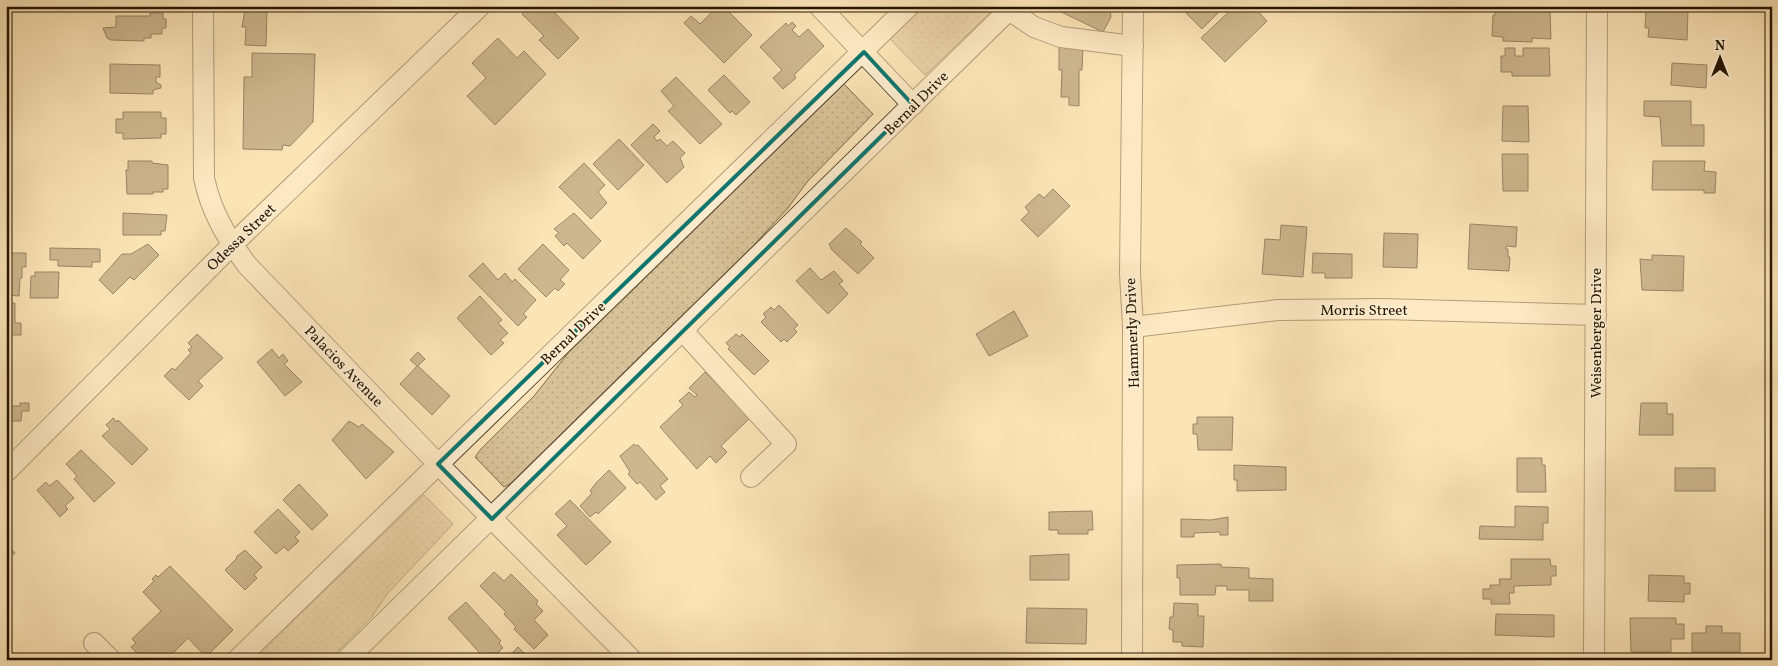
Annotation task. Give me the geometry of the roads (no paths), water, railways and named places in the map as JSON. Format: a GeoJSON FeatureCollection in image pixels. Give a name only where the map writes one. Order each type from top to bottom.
{"type":"FeatureCollection","features":[{"type":"Feature","properties":{"kind":"street","name":"Palacios Avenue"},"geometry":{"type":"LineString","coordinates":[[203,6],[204,178],[208,201],[232,245],[247,265],[438,464],[632,660]]}},
{"type":"Feature","properties":{"kind":"street","name":"Odessa Street"},"geometry":{"type":"LineString","coordinates":[[6,472],[232,245],[480,6]]}},
{"type":"Feature","properties":{"kind":"street"},"geometry":{"type":"LineString","coordinates":[[819,6],[913,105]]}},
{"type":"Feature","properties":{"kind":"street","name":"Bernal Drive"},"geometry":{"type":"LineString","coordinates":[[237,660],[864,52],[909,6]]}},
{"type":"Feature","properties":{"kind":"street","name":"Hammerly Drive"},"geometry":{"type":"LineString","coordinates":[[1132,660],[1133,327],[1130,274],[1133,6]]}},
{"type":"Feature","properties":{"kind":"street","name":"Weisenberger Drive"},"geometry":{"type":"LineString","coordinates":[[1594,660],[1597,6]]}},
{"type":"Feature","properties":{"kind":"street"},"geometry":{"type":"LineString","coordinates":[[1011,8],[1034,27],[1061,37],[1133,46]]}},
{"type":"Feature","properties":{"kind":"street","name":"Bernal Drive"},"geometry":{"type":"LineString","coordinates":[[346,660],[492,519],[1011,8]]}},
{"type":"Feature","properties":{"kind":"street","name":"Morris Street"},"geometry":{"type":"LineString","coordinates":[[1133,327],[1278,310],[1383,309],[1596,315]]}},
{"type":"Feature","properties":{"kind":"street"},"geometry":{"type":"LineString","coordinates":[[683,331],[786,444],[751,477]]}},
{"type":"Feature","properties":{"kind":"street"},"geometry":{"type":"LineString","coordinates":[[94,643],[111,660]]}}]}
